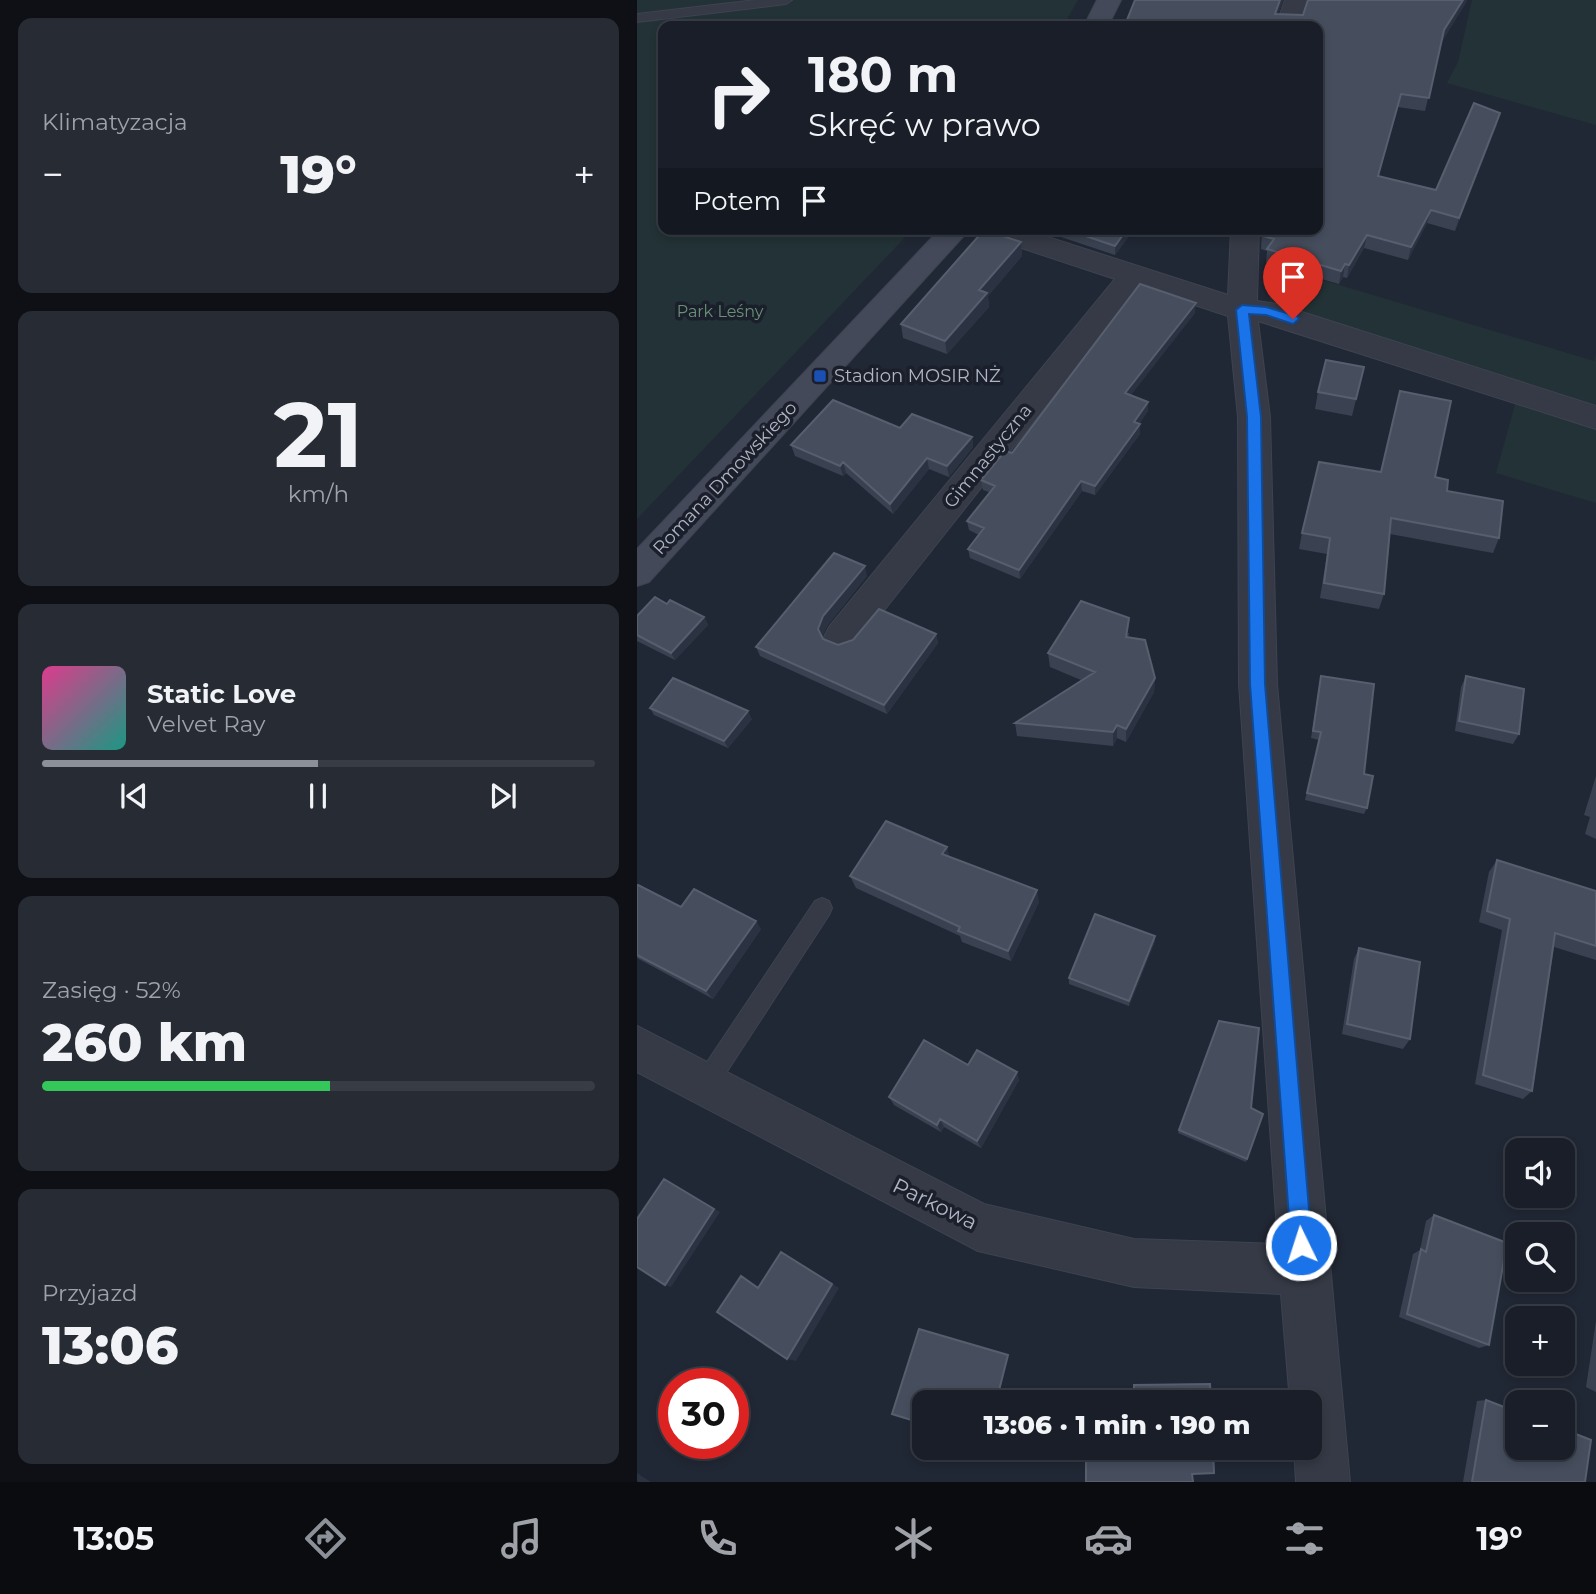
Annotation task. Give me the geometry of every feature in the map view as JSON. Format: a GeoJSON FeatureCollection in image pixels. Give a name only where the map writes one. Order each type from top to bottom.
{"type":"FeatureCollection","features":[{"type":"Feature","properties":{"kind":"street"},"geometry":{"type":"LineString","coordinates":[[1098,21],[1109,0]]}},
{"type":"Feature","properties":{"kind":"street"},"geometry":{"type":"LineString","coordinates":[[1289,21],[1297,0]]}},
{"type":"Feature","properties":{"kind":"street","name":"Romana Dmowskiego"},"geometry":{"type":"LineString","coordinates":[[637,572],[950,235]]}},
{"type":"Feature","properties":{"kind":"street"},"geometry":{"type":"LineString","coordinates":[[1011,235],[1242,310],[1266,311],[1596,418]]}},
{"type":"Feature","properties":{"kind":"street"},"geometry":{"type":"LineString","coordinates":[[1245,235],[1242,310],[1254,417],[1258,684],[1323,1482]]}},
{"type":"Feature","properties":{"kind":"street","name":"Gimnastyczna"},"geometry":{"type":"LineString","coordinates":[[842,637],[1134,275]]}},
{"type":"Feature","properties":{"kind":"street","name":"Parkowa"},"geometry":{"type":"LineString","coordinates":[[637,1048],[978,1227],[1134,1263],[1304,1270]]}},
{"type":"Feature","properties":{"kind":"lane"},"geometry":{"type":"LineString","coordinates":[[637,18],[786,0]]}},
{"type":"Feature","properties":{"kind":"lane"},"geometry":{"type":"LineString","coordinates":[[705,1085],[822,908]]}},
{"type":"Feature","properties":{"kind":"green space","name":"Park Leśny"},"geometry":{"type":"Polygon","coordinates":[[[637,0],[1078,0],[1066,21],[658,21],[658,235],[907,235],[637,519],[637,0]]]}},
{"type":"Feature","properties":{"kind":"green space"},"geometry":{"type":"Polygon","coordinates":[[[1472,0],[1596,0],[1596,125],[1447,83],[1458,62],[1472,0]]]}},
{"type":"Feature","properties":{"kind":"green space"},"geometry":{"type":"Polygon","coordinates":[[[1266,263],[1594,361],[1596,355],[1596,412],[1270,306],[1266,263]]]}},
{"type":"Feature","properties":{"kind":"green space"},"geometry":{"type":"Polygon","coordinates":[[[1516,401],[1596,428],[1596,503],[1496,473],[1516,401]]]}},
{"type":"Feature","properties":{"kind":"building"},"geometry":{"type":"Polygon","coordinates":[[[1135,0],[1280,0],[1275,14],[1303,15],[1308,0],[1463,0],[1444,30],[1429,98],[1401,94],[1378,176],[1436,190],[1474,103],[1500,113],[1459,218],[1431,210],[1411,247],[1367,235],[1349,265],[1345,264],[1341,271],[1267,249],[1274,239],[1263,235],[1323,235],[1323,21],[1127,21],[1135,0]]]}},
{"type":"Feature","properties":{"kind":"building"},"geometry":{"type":"Polygon","coordinates":[[[980,235],[999,235],[1021,242],[979,290],[987,293],[945,341],[901,324],[980,235]]]}},
{"type":"Feature","properties":{"kind":"building"},"geometry":{"type":"Polygon","coordinates":[[[1083,235],[1123,235],[1115,246],[1083,235]]]}},
{"type":"Feature","properties":{"kind":"building"},"geometry":{"type":"Polygon","coordinates":[[[1140,284],[1196,303],[1125,393],[1148,402],[1134,422],[1140,424],[1095,486],[1081,481],[1019,570],[968,549],[984,528],[967,521],[995,486],[981,480],[1005,451],[1012,453],[1140,284]]]}},
{"type":"Feature","properties":{"kind":"building"},"geometry":{"type":"Polygon","coordinates":[[[1326,360],[1364,367],[1356,399],[1318,392],[1326,360]]]}},
{"type":"Feature","properties":{"kind":"building"},"geometry":{"type":"Polygon","coordinates":[[[1400,391],[1451,401],[1435,477],[1448,480],[1447,491],[1503,501],[1499,538],[1391,518],[1384,594],[1324,583],[1330,538],[1302,533],[1319,462],[1381,472],[1400,391]]]}},
{"type":"Feature","properties":{"kind":"building"},"geometry":{"type":"Polygon","coordinates":[[[833,400],[900,428],[912,414],[972,437],[947,466],[927,458],[890,504],[843,462],[840,466],[791,445],[833,400]]]}},
{"type":"Feature","properties":{"kind":"building"},"geometry":{"type":"Polygon","coordinates":[[[834,553],[865,566],[823,616],[818,629],[823,639],[838,645],[853,640],[879,609],[936,634],[884,705],[756,647],[834,553]]]}},
{"type":"Feature","properties":{"kind":"building"},"geometry":{"type":"Polygon","coordinates":[[[655,597],[667,604],[670,600],[704,617],[671,653],[637,635],[637,616],[655,597]]]}},
{"type":"Feature","properties":{"kind":"building"},"geometry":{"type":"Polygon","coordinates":[[[1081,601],[1129,618],[1126,637],[1145,640],[1155,678],[1126,729],[1117,725],[1113,732],[1015,723],[1095,672],[1048,653],[1081,601]]]}},
{"type":"Feature","properties":{"kind":"building"},"geometry":{"type":"Polygon","coordinates":[[[1321,676],[1374,684],[1364,774],[1373,776],[1367,808],[1307,793],[1321,732],[1313,731],[1321,676]]]}},
{"type":"Feature","properties":{"kind":"building"},"geometry":{"type":"Polygon","coordinates":[[[1466,676],[1524,689],[1519,734],[1459,721],[1466,676]]]}},
{"type":"Feature","properties":{"kind":"building"},"geometry":{"type":"Polygon","coordinates":[[[673,678],[748,711],[724,741],[650,708],[673,678]]]}},
{"type":"Feature","properties":{"kind":"building"},"geometry":{"type":"Polygon","coordinates":[[[886,821],[947,847],[942,854],[1037,890],[1008,951],[958,931],[960,927],[850,876],[886,821]]]}},
{"type":"Feature","properties":{"kind":"building"},"geometry":{"type":"Polygon","coordinates":[[[1497,860],[1596,891],[1596,946],[1555,933],[1532,1091],[1483,1075],[1510,919],[1487,911],[1497,860]]]}},
{"type":"Feature","properties":{"kind":"building"},"geometry":{"type":"Polygon","coordinates":[[[638,885],[681,907],[694,889],[756,921],[706,991],[637,955],[638,885]]]}},
{"type":"Feature","properties":{"kind":"building"},"geometry":{"type":"Polygon","coordinates":[[[1095,914],[1155,936],[1129,1001],[1069,978],[1095,914]]]}},
{"type":"Feature","properties":{"kind":"building"},"geometry":{"type":"Polygon","coordinates":[[[1359,948],[1420,962],[1410,1039],[1347,1024],[1359,948]]]}},
{"type":"Feature","properties":{"kind":"building"},"geometry":{"type":"Polygon","coordinates":[[[1219,1021],[1259,1028],[1251,1108],[1263,1114],[1247,1159],[1179,1130],[1219,1021]]]}},
{"type":"Feature","properties":{"kind":"building"},"geometry":{"type":"Polygon","coordinates":[[[924,1040],[968,1065],[977,1050],[1017,1072],[977,1141],[940,1119],[937,1125],[889,1097],[924,1040]]]}},
{"type":"Feature","properties":{"kind":"building"},"geometry":{"type":"Polygon","coordinates":[[[664,1179],[714,1209],[665,1285],[637,1267],[637,1219],[664,1179]]]}},
{"type":"Feature","properties":{"kind":"building"},"geometry":{"type":"Polygon","coordinates":[[[1434,1215],[1505,1242],[1489,1345],[1407,1314],[1421,1249],[1426,1252],[1434,1215]]]}},
{"type":"Feature","properties":{"kind":"building"},"geometry":{"type":"Polygon","coordinates":[[[781,1252],[832,1284],[787,1359],[717,1312],[741,1276],[758,1288],[781,1252]]]}},
{"type":"Feature","properties":{"kind":"building"},"geometry":{"type":"Polygon","coordinates":[[[919,1329],[1008,1355],[999,1390],[912,1390],[912,1420],[892,1414],[919,1329]]]}},
{"type":"Feature","properties":{"kind":"building"},"geometry":{"type":"Polygon","coordinates":[[[1210,1384],[1210,1390],[1134,1390],[1134,1385],[1210,1384]]]}},
{"type":"Feature","properties":{"kind":"building"},"geometry":{"type":"Polygon","coordinates":[[[1486,1400],[1505,1407],[1505,1460],[1575,1460],[1575,1434],[1591,1440],[1585,1482],[1472,1482],[1486,1400]]]}},
{"type":"Feature","properties":{"kind":"building"},"geometry":{"type":"Polygon","coordinates":[[[1086,1460],[1214,1460],[1214,1473],[1192,1474],[1193,1482],[1086,1482],[1086,1460]]]}},
{"type":"Feature","properties":{"kind":"place","name":"Stadion MOSIR NŻ"},"geometry":{"type":"Point","coordinates":[820,376]}},
{"type":"Feature","properties":{"kind":"route"},"geometry":{"type":"LineString","coordinates":[[1293,319],[1266,311],[1242,310],[1254,417],[1258,684],[1301,1245]]}}]}
